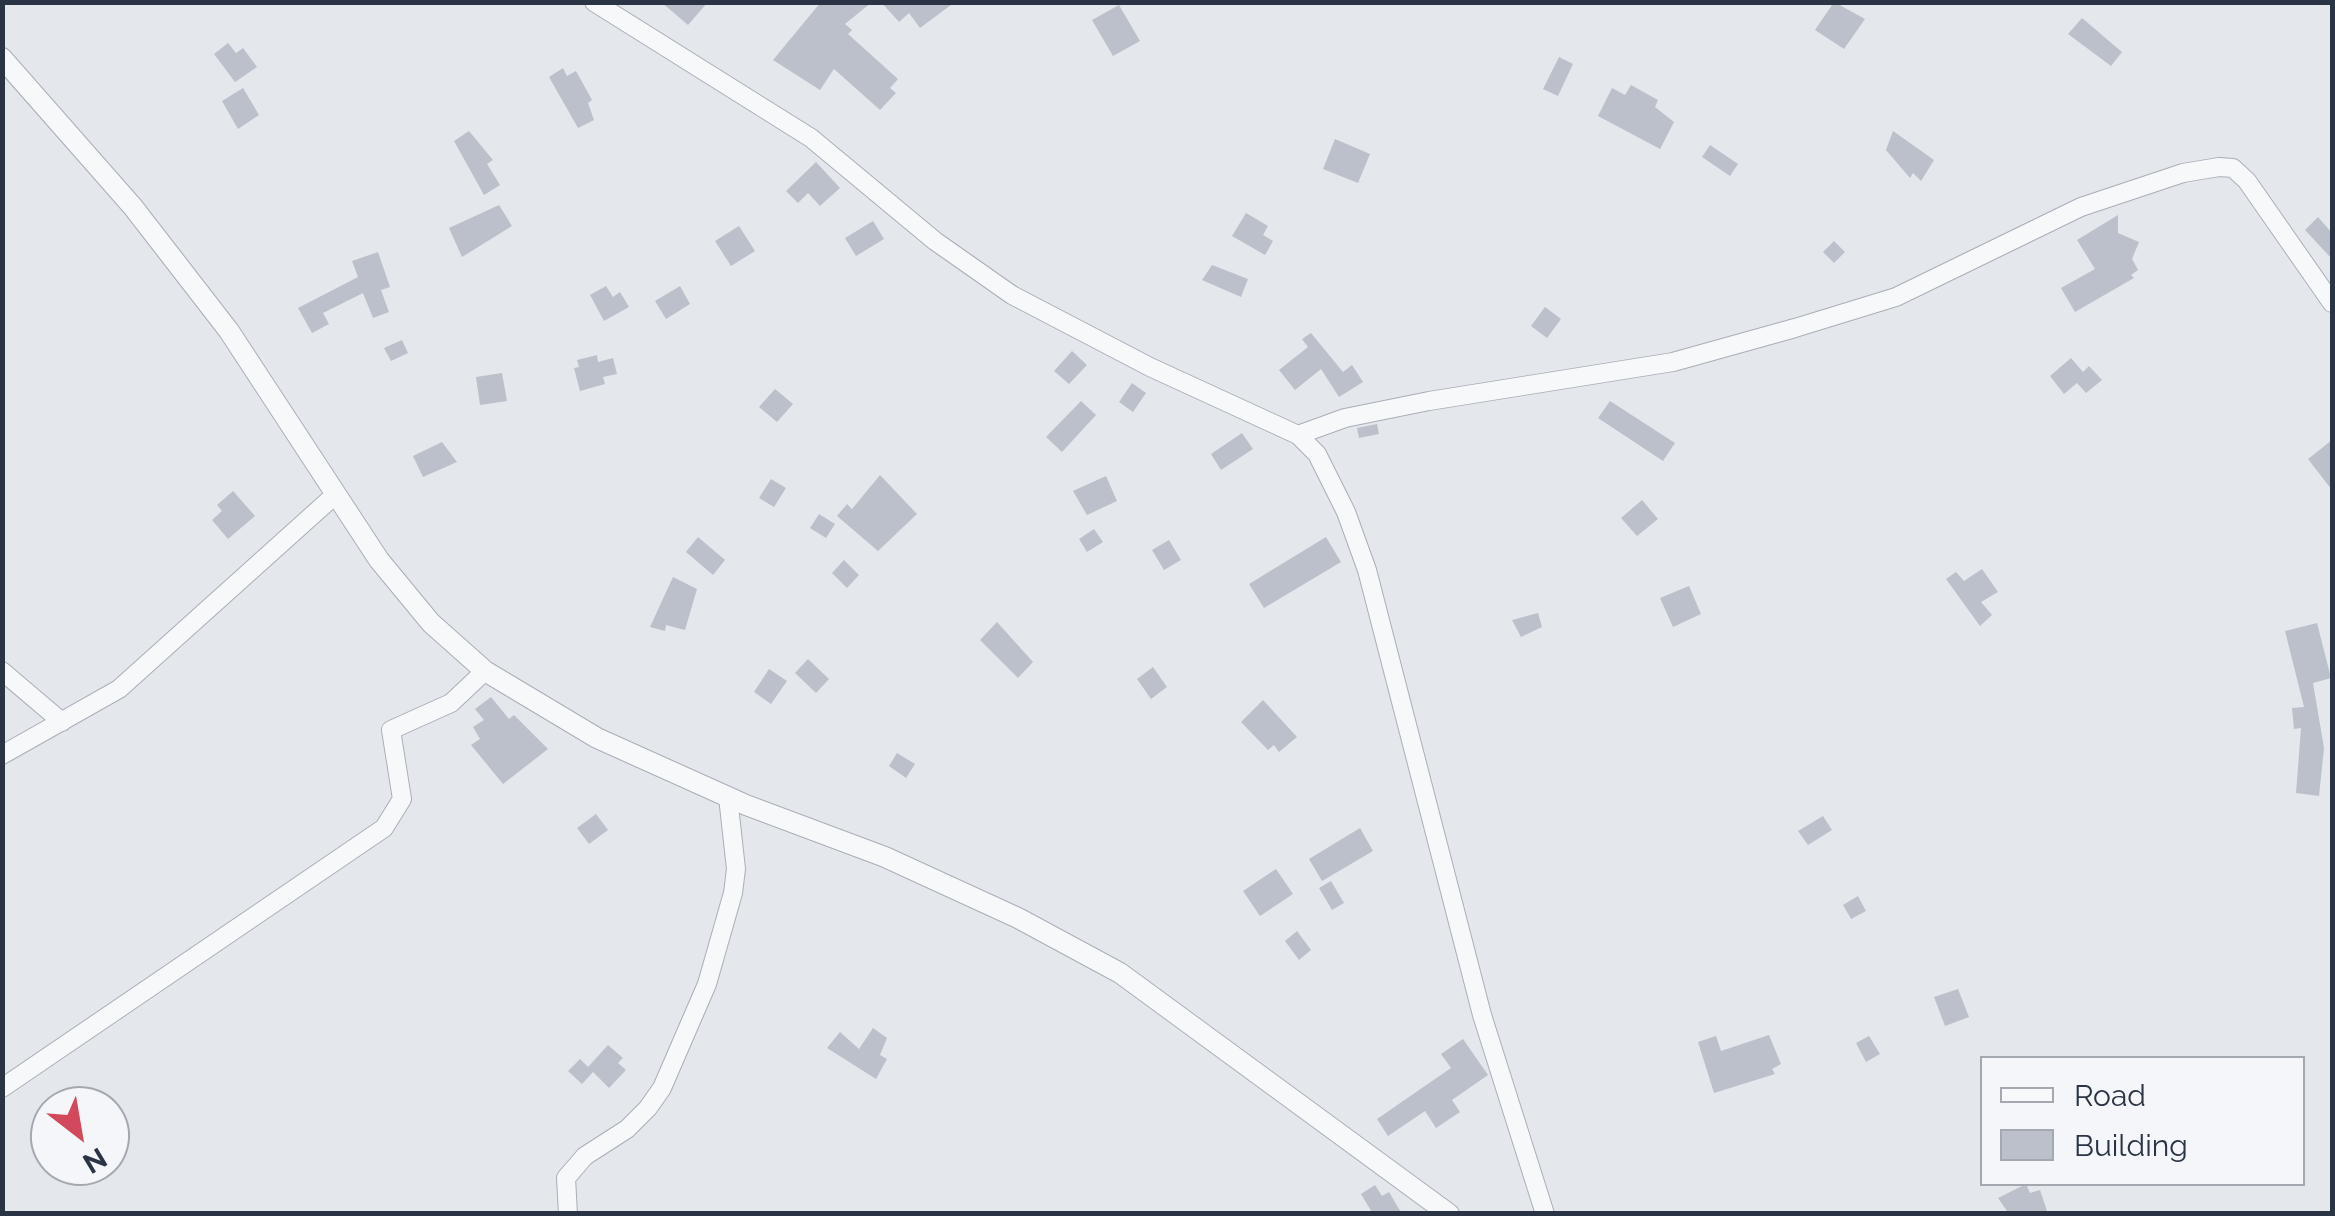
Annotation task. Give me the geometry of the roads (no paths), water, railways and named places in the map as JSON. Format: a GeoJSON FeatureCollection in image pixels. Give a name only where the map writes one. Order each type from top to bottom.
{"type":"FeatureCollection","features":[{"type":"Feature","properties":{"kind":"street"},"geometry":{"type":"LineString","coordinates":[[594,2],[811,138],[935,240],[1012,295],[1150,367],[1298,434],[1324,468],[1368,570],[1482,1015],[1545,1214]]}},
{"type":"Feature","properties":{"kind":"street"},"geometry":{"type":"LineString","coordinates":[[2,58],[134,206],[229,332],[380,560],[431,623],[485,670],[597,738],[728,797],[885,857],[1018,918],[1120,973],[1450,1214]]}},
{"type":"Feature","properties":{"kind":"street"},"geometry":{"type":"LineString","coordinates":[[1298,434],[1346,418],[1673,362],[1795,328],[1896,297],[2081,207],[2184,173],[2219,167],[2233,168],[2248,181],[2332,303]]}},
{"type":"Feature","properties":{"kind":"street"},"geometry":{"type":"LineString","coordinates":[[2,755],[119,689],[336,494]]}},
{"type":"Feature","properties":{"kind":"street"},"geometry":{"type":"LineString","coordinates":[[2,1088],[384,828],[402,799],[390,730],[451,703],[485,670]]}},
{"type":"Feature","properties":{"kind":"street"},"geometry":{"type":"LineString","coordinates":[[2,671],[62,722]]}},
{"type":"Feature","properties":{"kind":"street"},"geometry":{"type":"LineString","coordinates":[[568,1214],[566,1178],[585,1156],[627,1129],[648,1108],[662,1088],[707,984],[734,893],[736,869],[728,797]]}}]}
